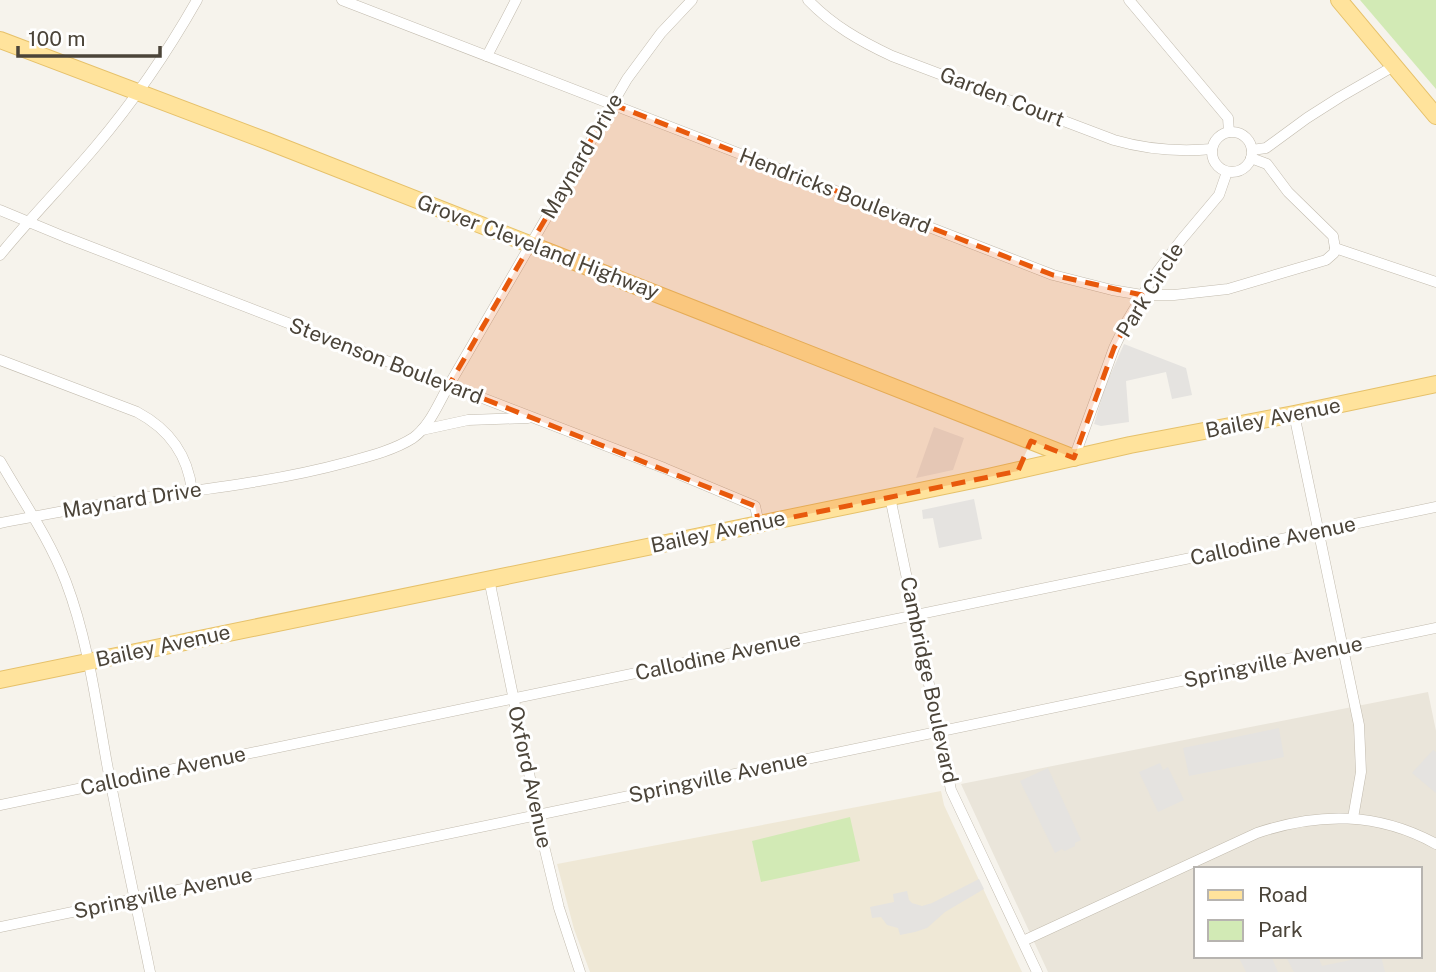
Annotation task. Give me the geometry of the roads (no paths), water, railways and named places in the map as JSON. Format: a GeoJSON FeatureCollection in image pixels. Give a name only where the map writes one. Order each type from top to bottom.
{"type":"FeatureCollection","features":[{"type":"Feature","properties":{"kind":"main road"},"geometry":{"type":"LineString","coordinates":[[1339,0],[1436,116]]}},
{"type":"Feature","properties":{"kind":"main road","name":"Grover Cleveland Highway"},"geometry":{"type":"LineString","coordinates":[[0,40],[1074,458]]}},
{"type":"Feature","properties":{"kind":"main road","name":"Bailey Avenue"},"geometry":{"type":"LineString","coordinates":[[0,680],[1436,384]]}},
{"type":"Feature","properties":{"kind":"main road"},"geometry":{"type":"LineString","coordinates":[[1011,432],[1025,446],[1027,454],[1018,471]]}},
{"type":"Feature","properties":{"kind":"street"},"geometry":{"type":"LineString","coordinates":[[0,255],[89,155],[138,93],[197,0]]}},
{"type":"Feature","properties":{"kind":"street","name":"Hendricks Boulevard"},"geometry":{"type":"LineString","coordinates":[[342,0],[357,3],[1053,275],[1082,283],[1142,295],[1196,294],[1249,284],[1326,260],[1334,253],[1335,248]]}},
{"type":"Feature","properties":{"kind":"street"},"geometry":{"type":"LineString","coordinates":[[487,56],[516,0]]}},
{"type":"Feature","properties":{"kind":"street","name":"Maynard Drive"},"geometry":{"type":"LineString","coordinates":[[0,523],[332,467],[369,457],[412,439],[422,430],[643,55],[692,0]]}},
{"type":"Feature","properties":{"kind":"street","name":"Garden Court"},"geometry":{"type":"LineString","coordinates":[[807,0],[842,29],[892,56],[1114,140],[1146,147],[1193,151],[1212,149]]}},
{"type":"Feature","properties":{"kind":"street"},"geometry":{"type":"LineString","coordinates":[[1129,0],[1228,118],[1229,132]]}},
{"type":"Feature","properties":{"kind":"street"},"geometry":{"type":"LineString","coordinates":[[1251,154],[1266,148],[1307,118],[1394,66]]}},
{"type":"Feature","properties":{"kind":"street"},"geometry":{"type":"LineString","coordinates":[[1229,132],[1236,132],[1247,138],[1251,154],[1244,168],[1233,172],[1227,172],[1214,161],[1212,149],[1220,136],[1229,132]]}},
{"type":"Feature","properties":{"kind":"street"},"geometry":{"type":"LineString","coordinates":[[1251,154],[1267,164],[1288,192],[1333,236],[1335,248],[1436,282]]}},
{"type":"Feature","properties":{"kind":"street","name":"Park Circle"},"geometry":{"type":"LineString","coordinates":[[1074,458],[1114,348],[1142,295],[1182,239],[1219,195],[1227,172]]}},
{"type":"Feature","properties":{"kind":"street","name":"Stevenson Boulevard"},"geometry":{"type":"LineString","coordinates":[[0,210],[664,468],[755,506],[759,524]]}},
{"type":"Feature","properties":{"kind":"street"},"geometry":{"type":"LineString","coordinates":[[0,360],[150,419],[180,451],[187,466],[192,491]]}},
{"type":"Feature","properties":{"kind":"street"},"geometry":{"type":"LineString","coordinates":[[1294,414],[1359,725],[1361,772],[1353,818]]}},
{"type":"Feature","properties":{"kind":"street","name":"Maynard Drive"},"geometry":{"type":"LineString","coordinates":[[422,430],[468,421],[532,418]]}},
{"type":"Feature","properties":{"kind":"street"},"geometry":{"type":"LineString","coordinates":[[0,461],[54,554],[75,607],[150,972]]}},
{"type":"Feature","properties":{"kind":"street","name":"Cambridge Boulevard"},"geometry":{"type":"LineString","coordinates":[[890,497],[951,790],[1037,972]]}},
{"type":"Feature","properties":{"kind":"street","name":"Callodine Avenue"},"geometry":{"type":"LineString","coordinates":[[0,805],[1436,508]]}},
{"type":"Feature","properties":{"kind":"street","name":"Oxford Avenue"},"geometry":{"type":"LineString","coordinates":[[489,579],[537,815],[559,908],[580,972]]}},
{"type":"Feature","properties":{"kind":"street","name":"Springville Avenue"},"geometry":{"type":"LineString","coordinates":[[0,927],[1436,628]]}},
{"type":"Feature","properties":{"kind":"street"},"geometry":{"type":"LineString","coordinates":[[1023,941],[1257,833],[1297,821],[1353,818],[1380,822],[1417,834],[1436,845]]}}]}
